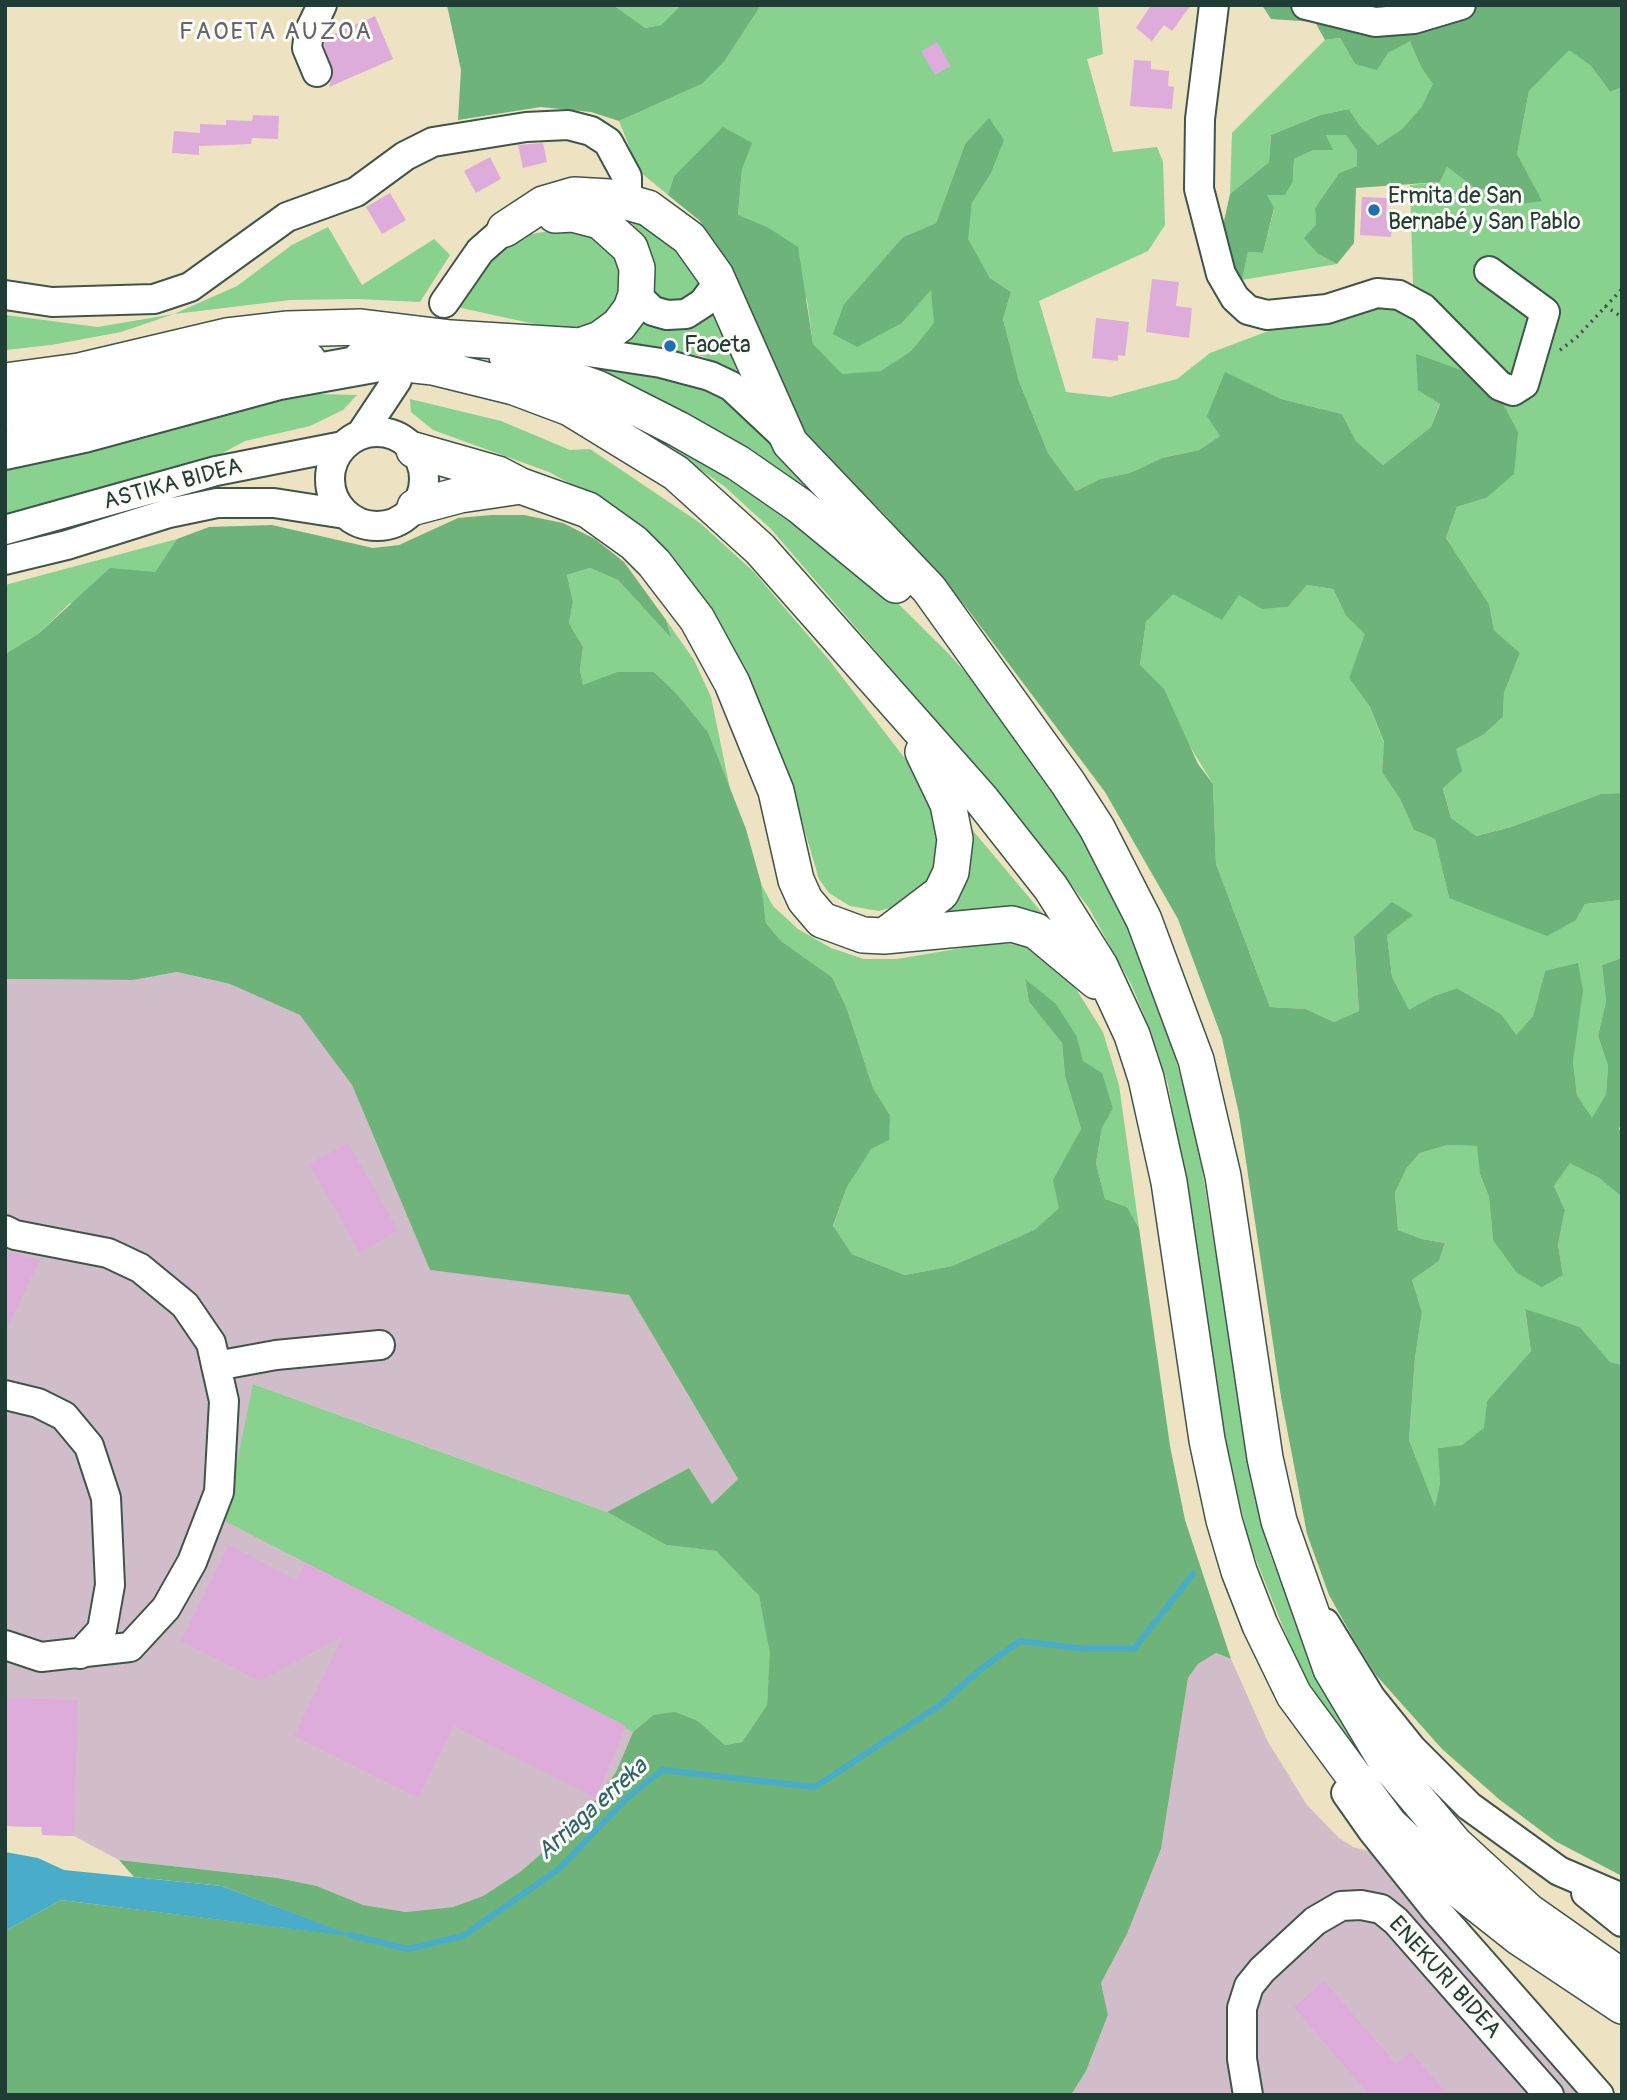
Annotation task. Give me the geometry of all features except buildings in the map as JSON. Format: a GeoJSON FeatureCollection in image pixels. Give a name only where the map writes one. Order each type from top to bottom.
{"type":"FeatureCollection","features":[{"type":"Feature","properties":{"kind":"highway"},"geometry":{"type":"LineString","coordinates":[[5,450],[84,433],[279,380],[390,360]]}},
{"type":"Feature","properties":{"kind":"main road"},"geometry":{"type":"LineString","coordinates":[[505,229],[543,204],[574,195],[627,201],[668,220],[689,238],[716,276],[790,443],[929,589],[1097,828],[1138,908],[1170,985],[1196,1060],[1223,1176],[1265,1458],[1279,1521],[1297,1579],[1331,1669],[1368,1734],[1412,1795],[1455,1843],[1518,1902],[1622,1977]]}},
{"type":"Feature","properties":{"kind":"main road"},"geometry":{"type":"LineString","coordinates":[[5,381],[79,371],[199,342],[257,332],[361,327],[558,347],[580,346],[600,339],[619,326],[631,309],[636,295],[636,268],[630,248],[600,221],[573,214],[547,216],[505,229]]}},
{"type":"Feature","properties":{"kind":"main road"},"geometry":{"type":"LineString","coordinates":[[451,338],[599,389],[738,463],[855,549],[910,598],[1021,717]]}},
{"type":"Feature","properties":{"kind":"main road"},"geometry":{"type":"LineString","coordinates":[[5,413],[48,409],[254,366],[333,359],[390,360],[470,374],[570,408],[676,473],[760,549],[981,799],[1051,888],[1100,966],[1116,999],[1132,1035],[1159,1127],[1207,1440],[1224,1520],[1239,1571],[1260,1625],[1294,1695],[1390,1824],[1458,1889],[1509,1930],[1622,2006]]}},
{"type":"Feature","properties":{"kind":"main road"},"geometry":{"type":"LineString","coordinates":[[403,442],[498,474],[520,486],[588,510],[634,543],[654,563],[697,619],[732,683],[775,791],[796,880],[805,900],[822,920],[841,929],[884,936],[1012,924],[1035,931],[1065,953],[1116,999]]}},
{"type":"Feature","properties":{"kind":"main road"},"geometry":{"type":"LineString","coordinates":[[415,507],[460,495],[520,486]]}},
{"type":"Feature","properties":{"kind":"main road"},"geometry":{"type":"LineString","coordinates":[[884,936],[941,893],[951,872],[955,839],[948,804],[907,718]]}},
{"type":"Feature","properties":{"kind":"street"},"geometry":{"type":"LineString","coordinates":[[317,72],[307,48],[309,32],[322,5]]}},
{"type":"Feature","properties":{"kind":"street"},"geometry":{"type":"LineString","coordinates":[[1214,5],[1200,119],[1199,189],[1221,274],[1235,298],[1248,310],[1267,315],[1327,309],[1377,293],[1399,295],[1423,308],[1500,386],[1513,391],[1524,384],[1545,312],[1489,271]]}},
{"type":"Feature","properties":{"kind":"street"},"geometry":{"type":"LineString","coordinates":[[1306,5],[1375,22],[1414,19],[1461,5]]}},
{"type":"Feature","properties":{"kind":"street"},"geometry":{"type":"LineString","coordinates":[[5,295],[52,302],[154,299],[190,287],[287,217],[356,192],[405,156],[433,142],[526,127],[568,125],[591,131],[608,142],[627,177],[627,201]]}},
{"type":"Feature","properties":{"kind":"street"},"geometry":{"type":"LineString","coordinates":[[444,303],[480,250],[505,229]]}},
{"type":"Feature","properties":{"kind":"street"},"geometry":{"type":"LineString","coordinates":[[636,295],[653,311],[667,315],[686,314],[704,303],[714,288],[716,276]]}},
{"type":"Feature","properties":{"kind":"street"},"geometry":{"type":"LineString","coordinates":[[558,347],[661,363],[710,376],[731,386],[790,443]]}},
{"type":"Feature","properties":{"kind":"street"},"geometry":{"type":"LineString","coordinates":[[397,380],[403,442],[424,477],[423,492],[415,507],[394,524],[379,527],[365,525],[345,514],[333,498],[330,470],[397,380]]}},
{"type":"Feature","properties":{"kind":"street"},"geometry":{"type":"LineString","coordinates":[[352,440],[377,431],[403,442]]}},
{"type":"Feature","properties":{"kind":"street","name":"ASTIKA BIDEA"},"geometry":{"type":"LineString","coordinates":[[5,530],[216,471],[352,440]]}},
{"type":"Feature","properties":{"kind":"street","name":"ASTIKA BIDEA"},"geometry":{"type":"LineString","coordinates":[[5,560],[169,513],[217,503],[274,503],[345,514]]}},
{"type":"Feature","properties":{"kind":"street"},"geometry":{"type":"LineString","coordinates":[[5,1230],[15,1235],[108,1253],[140,1268],[185,1305],[211,1343],[225,1401],[219,1492],[192,1562],[166,1608],[130,1647],[41,1657],[5,1645]]}},
{"type":"Feature","properties":{"kind":"street"},"geometry":{"type":"LineString","coordinates":[[216,1366],[276,1355],[380,1345]]}},
{"type":"Feature","properties":{"kind":"street"},"geometry":{"type":"LineString","coordinates":[[5,1395],[38,1403],[64,1416],[89,1446],[106,1498],[110,1585],[102,1630],[80,1654]]}},
{"type":"Feature","properties":{"kind":"street"},"geometry":{"type":"LineString","coordinates":[[1297,1579],[1371,1698],[1412,1749],[1469,1806],[1559,1871],[1622,1922]]}},
{"type":"Feature","properties":{"kind":"street"},"geometry":{"type":"LineString","coordinates":[[1294,1695],[1336,1776],[1371,1830],[1436,1910],[1599,2095]]}},
{"type":"Feature","properties":{"kind":"street"},"geometry":{"type":"LineString","coordinates":[[1559,1871],[1622,1898]]}},
{"type":"Feature","properties":{"kind":"street","name":"ENEKURI BIDEA"},"geometry":{"type":"LineString","coordinates":[[1248,2095],[1242,2059],[1242,2008],[1249,1986],[1262,1970],[1315,1921],[1341,1906],[1361,1905],[1381,1909],[1396,1922],[1549,2095]]}},
{"type":"Feature","properties":{"kind":"street"},"geometry":{"type":"LineString","coordinates":[[1574,2067],[1622,2088]]}},
{"type":"Feature","properties":{"kind":"path"},"geometry":{"type":"LineString","coordinates":[[1529,371],[1577,337],[1622,289]]}},
{"type":"Feature","properties":{"kind":"path"},"geometry":{"type":"LineString","coordinates":[[1605,306],[1622,317]]}},
{"type":"Feature","properties":{"kind":"shaded area"},"geometry":{"type":"Polygon","coordinates":[[[177,972],[230,984],[301,1015],[352,1085],[430,1269],[629,1295],[738,1479],[712,1504],[689,1468],[607,1512],[253,1384],[633,1732],[616,1772],[582,1818],[520,1872],[483,1896],[453,1907],[406,1912],[362,1905],[317,1886],[278,1878],[119,1860],[74,1836],[42,1835],[41,1827],[5,1826],[5,979],[133,980],[177,972]]]}},
{"type":"Feature","properties":{"kind":"shaded area"},"geometry":{"type":"Polygon","coordinates":[[[1216,1653],[1231,1659],[1268,1742],[1307,1805],[1339,1838],[1353,1847],[1373,1852],[1416,1910],[1581,2095],[1071,2095],[1086,2071],[1108,2015],[1101,1983],[1127,1934],[1161,1849],[1188,1678],[1198,1664],[1216,1653]]]}},
{"type":"Feature","properties":{"kind":"green space"},"geometry":{"type":"Polygon","coordinates":[[[447,5],[613,5],[645,28],[661,25],[681,5],[761,5],[724,62],[702,84],[619,121],[591,112],[541,107],[458,120],[461,70],[447,5]]]}},
{"type":"Feature","properties":{"kind":"green space"},"geometry":{"type":"Polygon","coordinates":[[[613,5],[681,5],[661,25],[644,28],[613,5]]]}},
{"type":"Feature","properties":{"kind":"green space"},"geometry":{"type":"Polygon","coordinates":[[[761,5],[1098,5],[1103,54],[1087,59],[1113,152],[1157,147],[1163,162],[1165,225],[1148,251],[1039,301],[1066,392],[1110,397],[1177,379],[1210,353],[1287,324],[1390,304],[1414,315],[1410,185],[1440,182],[1447,167],[1476,189],[1506,191],[1541,201],[1517,154],[1529,91],[1568,49],[1591,66],[1610,92],[1622,87],[1622,793],[1601,794],[1511,827],[1475,836],[1451,818],[1443,787],[1455,749],[1483,735],[1503,717],[1504,693],[1520,653],[1494,630],[1489,604],[1446,538],[1457,507],[1486,498],[1440,403],[1431,427],[1383,465],[1356,441],[1342,414],[1281,399],[1225,373],[1220,436],[1199,450],[1162,458],[1130,473],[1100,479],[1076,491],[1048,453],[1019,381],[1003,319],[1011,292],[990,278],[967,239],[972,203],[990,175],[990,119],[965,144],[936,223],[903,237],[844,304],[902,323],[931,289],[935,323],[911,351],[882,371],[842,375],[813,344],[807,300],[767,227],[738,216],[742,169],[723,128],[674,176],[668,195],[639,171],[619,121],[702,84],[724,62],[761,5]]]}},
{"type":"Feature","properties":{"kind":"green space"},"geometry":{"type":"Polygon","coordinates":[[[1262,5],[1622,5],[1622,87],[1610,92],[1591,66],[1569,50],[1529,91],[1517,154],[1542,201],[1521,204],[1506,191],[1476,189],[1447,167],[1440,182],[1356,188],[1354,243],[1337,264],[1318,254],[1304,238],[1316,225],[1315,208],[1339,173],[1357,166],[1357,151],[1346,135],[1326,135],[1333,150],[1314,150],[1294,159],[1293,181],[1285,195],[1267,195],[1274,208],[1263,253],[1248,252],[1242,280],[1228,259],[1222,230],[1230,194],[1269,162],[1271,135],[1320,115],[1349,109],[1378,145],[1402,129],[1422,106],[1433,84],[1421,67],[1410,41],[1388,53],[1377,70],[1355,64],[1340,38],[1325,40],[1315,22],[1271,19],[1262,5]]]}},
{"type":"Feature","properties":{"kind":"green space"},"geometry":{"type":"Polygon","coordinates":[[[1340,38],[1355,64],[1388,53],[1410,40],[1421,67],[1434,84],[1422,106],[1402,129],[1378,145],[1349,109],[1320,115],[1271,135],[1269,162],[1230,194],[1232,133],[1325,40],[1340,38]]]}},
{"type":"Feature","properties":{"kind":"green space"},"geometry":{"type":"Polygon","coordinates":[[[989,118],[1004,140],[990,175],[972,203],[968,239],[990,278],[1011,292],[1003,319],[1019,381],[1048,453],[1076,491],[1100,479],[1130,473],[1162,458],[1199,450],[1220,436],[1207,416],[1225,372],[1281,399],[1342,414],[1356,441],[1383,465],[1431,427],[1440,404],[1418,390],[1416,354],[1472,374],[1503,404],[1518,432],[1514,474],[1486,498],[1457,507],[1446,538],[1489,604],[1494,630],[1520,653],[1504,693],[1503,717],[1483,735],[1456,749],[1462,771],[1443,788],[1451,818],[1476,836],[1511,827],[1601,794],[1622,793],[1622,900],[1585,904],[1576,920],[1547,936],[1449,898],[1435,839],[1414,830],[1400,799],[1382,772],[1384,742],[1370,707],[1349,678],[1365,634],[1346,616],[1333,589],[1307,585],[1288,607],[1262,609],[1239,595],[1222,620],[1173,594],[1146,622],[1140,665],[1164,689],[1198,764],[1213,784],[1216,864],[1270,1007],[1306,1009],[1334,1022],[1359,1011],[1354,937],[1392,902],[1413,915],[1387,935],[1392,977],[1409,1010],[1434,996],[1457,988],[1501,1014],[1516,1035],[1533,1016],[1545,971],[1578,963],[1583,990],[1573,1062],[1577,1095],[1592,1118],[1606,1094],[1608,1066],[1598,1036],[1606,1001],[1602,965],[1622,958],[1622,1126],[1619,1128],[1622,1136],[1622,1197],[1599,1178],[1570,1163],[1554,1186],[1565,1210],[1558,1245],[1563,1275],[1542,1287],[1517,1273],[1493,1240],[1489,1197],[1480,1174],[1477,1146],[1448,1145],[1420,1153],[1406,1169],[1395,1193],[1398,1230],[1422,1239],[1445,1243],[1439,1261],[1412,1280],[1422,1312],[1415,1358],[1409,1440],[1435,1507],[1440,1483],[1438,1448],[1462,1445],[1484,1428],[1487,1401],[1531,1351],[1525,1309],[1580,1327],[1610,1362],[1622,1365],[1622,1876],[1555,1841],[1500,1800],[1442,1749],[1376,1675],[1352,1636],[1329,1595],[1307,1534],[1281,1397],[1239,1114],[1222,1038],[1178,919],[1105,792],[966,607],[886,516],[804,435],[721,256],[700,221],[668,195],[674,176],[723,127],[752,143],[742,169],[738,215],[767,227],[798,247],[813,344],[842,374],[881,371],[911,351],[934,323],[931,290],[902,323],[857,347],[833,334],[844,304],[903,237],[936,223],[965,144],[989,118]]]}},
{"type":"Feature","properties":{"kind":"green space"},"geometry":{"type":"Polygon","coordinates":[[[1326,135],[1346,135],[1357,151],[1357,166],[1339,173],[1315,208],[1318,254],[1337,264],[1242,280],[1248,252],[1263,253],[1274,209],[1267,195],[1293,181],[1294,159],[1314,150],[1332,150],[1326,135]]]}},
{"type":"Feature","properties":{"kind":"green space"},"geometry":{"type":"Polygon","coordinates":[[[627,219],[647,220],[695,269],[698,285],[693,297],[667,306],[652,294],[652,266],[639,231],[627,219]]]}},
{"type":"Feature","properties":{"kind":"green space"},"geometry":{"type":"Polygon","coordinates":[[[328,227],[362,285],[434,239],[450,255],[420,302],[290,300],[174,314],[237,286],[292,245],[328,227]]]}},
{"type":"Feature","properties":{"kind":"green space"},"geometry":{"type":"Polygon","coordinates":[[[568,228],[587,229],[613,248],[621,270],[619,293],[608,312],[595,322],[562,330],[457,307],[489,257],[510,242],[526,235],[568,228]]]}},
{"type":"Feature","properties":{"kind":"green space"},"geometry":{"type":"Polygon","coordinates":[[[715,307],[737,372],[702,356],[623,344],[646,318],[693,325],[707,318],[715,307]]]}},
{"type":"Feature","properties":{"kind":"green space"},"geometry":{"type":"Polygon","coordinates":[[[174,314],[121,332],[51,345],[5,350],[5,315],[98,327],[174,314]]]}},
{"type":"Feature","properties":{"kind":"green space"},"geometry":{"type":"Polygon","coordinates":[[[583,364],[710,386],[733,398],[830,510],[677,409],[583,364]]]}},
{"type":"Feature","properties":{"kind":"green space"},"geometry":{"type":"Polygon","coordinates":[[[319,394],[357,395],[343,410],[310,426],[245,441],[219,455],[5,515],[5,467],[257,401],[319,394]]]}},
{"type":"Feature","properties":{"kind":"green space"},"geometry":{"type":"Polygon","coordinates":[[[410,399],[501,421],[570,450],[590,449],[700,523],[754,572],[829,660],[913,769],[935,812],[940,848],[937,873],[926,890],[897,906],[879,911],[850,906],[829,893],[819,879],[798,808],[749,677],[699,598],[591,495],[549,472],[433,430],[411,412],[410,399]]]}},
{"type":"Feature","properties":{"kind":"green space"},"geometry":{"type":"Polygon","coordinates":[[[623,417],[712,460],[844,550],[949,654],[1010,723],[1085,840],[1145,965],[1174,1053],[1197,1138],[1248,1456],[1270,1554],[1300,1631],[1440,1849],[1400,1813],[1338,1731],[1297,1662],[1249,1542],[1224,1436],[1202,1280],[1168,1084],[1150,1029],[1131,984],[1089,908],[1019,817],[771,529],[724,486],[623,417]]]}},
{"type":"Feature","properties":{"kind":"green space"},"geometry":{"type":"Polygon","coordinates":[[[524,515],[563,523],[595,539],[624,562],[666,620],[671,638],[618,580],[590,568],[567,575],[573,602],[569,623],[583,647],[580,670],[583,685],[617,672],[654,672],[677,694],[708,732],[746,829],[761,883],[766,923],[781,941],[832,977],[847,1009],[873,1088],[890,1115],[889,1140],[871,1149],[847,1187],[833,1226],[852,1254],[905,1275],[952,1266],[1034,1230],[1059,1208],[1053,1180],[1081,1129],[1065,1076],[1062,1043],[1029,1002],[1025,979],[1056,1004],[1077,1037],[1083,1061],[1102,1073],[1113,1109],[1102,1128],[1096,1163],[1105,1199],[1127,1207],[1139,1228],[1170,1446],[1185,1520],[1231,1659],[1216,1653],[1198,1664],[1188,1678],[1161,1849],[1127,1934],[1101,1983],[1108,2015],[1086,2071],[1071,2095],[5,2095],[5,1931],[61,1900],[352,1936],[222,1886],[134,1877],[119,1860],[278,1878],[317,1886],[363,1905],[406,1912],[453,1907],[483,1896],[520,1872],[582,1818],[616,1772],[633,1732],[653,1715],[675,1712],[698,1721],[725,1745],[742,1742],[767,1705],[770,1653],[759,1596],[716,1551],[666,1545],[607,1512],[689,1468],[712,1504],[738,1479],[629,1295],[430,1270],[352,1085],[300,1015],[230,984],[177,972],[133,980],[5,979],[5,654],[38,634],[110,568],[155,572],[177,539],[209,527],[272,525],[373,548],[399,545],[458,518],[524,515]]]}},
{"type":"Feature","properties":{"kind":"green space"},"geometry":{"type":"Polygon","coordinates":[[[177,539],[155,572],[69,604],[38,634],[5,654],[5,585],[177,539]]]}},
{"type":"Feature","properties":{"kind":"green space"},"geometry":{"type":"Polygon","coordinates":[[[590,568],[618,580],[670,637],[666,620],[694,660],[711,697],[730,789],[708,732],[677,694],[654,672],[617,672],[583,686],[580,670],[583,647],[569,623],[573,602],[567,575],[590,568]]]}},
{"type":"Feature","properties":{"kind":"green space"},"geometry":{"type":"Polygon","coordinates":[[[1307,585],[1333,589],[1346,616],[1366,634],[1349,678],[1370,707],[1384,743],[1382,772],[1400,799],[1414,830],[1435,839],[1449,898],[1576,920],[1585,904],[1622,900],[1622,958],[1602,965],[1606,1001],[1598,1036],[1608,1066],[1606,1094],[1592,1119],[1577,1095],[1573,1062],[1577,1026],[1545,971],[1533,1016],[1515,1036],[1501,1014],[1457,988],[1434,996],[1409,1011],[1392,977],[1387,935],[1354,937],[1359,1011],[1334,1022],[1306,1009],[1270,1007],[1216,864],[1213,784],[1140,665],[1146,622],[1173,593],[1222,619],[1239,594],[1262,608],[1288,607],[1307,585]]]}},
{"type":"Feature","properties":{"kind":"green space"},"geometry":{"type":"Polygon","coordinates":[[[969,826],[1043,914],[1029,909],[995,907],[929,921],[969,826]]]}},
{"type":"Feature","properties":{"kind":"green space"},"geometry":{"type":"Polygon","coordinates":[[[761,884],[773,906],[798,929],[831,948],[864,959],[897,959],[992,943],[1022,945],[1047,955],[1071,981],[1103,1032],[1119,1085],[1139,1228],[1127,1207],[1105,1199],[1096,1163],[1102,1128],[1113,1109],[1082,1061],[1077,1037],[1025,980],[1029,1002],[1062,1043],[1065,1076],[1081,1129],[1069,1153],[1059,1208],[1034,1230],[952,1266],[905,1275],[852,1254],[833,1227],[847,1187],[890,1115],[873,1088],[847,1009],[832,977],[781,941],[766,923],[761,884]]]}},
{"type":"Feature","properties":{"kind":"green space"},"geometry":{"type":"Polygon","coordinates":[[[1448,1145],[1478,1146],[1480,1174],[1489,1197],[1493,1240],[1563,1275],[1558,1245],[1565,1210],[1554,1186],[1570,1162],[1599,1178],[1622,1197],[1622,1365],[1610,1362],[1580,1327],[1525,1310],[1531,1351],[1487,1401],[1485,1428],[1462,1445],[1439,1448],[1440,1483],[1435,1509],[1409,1440],[1415,1358],[1422,1312],[1412,1280],[1439,1261],[1445,1243],[1422,1239],[1398,1230],[1395,1193],[1406,1169],[1420,1153],[1448,1145]]]}},
{"type":"Feature","properties":{"kind":"green space"},"geometry":{"type":"Polygon","coordinates":[[[253,1384],[607,1512],[666,1545],[716,1551],[759,1596],[771,1653],[767,1705],[742,1742],[725,1745],[698,1721],[653,1715],[633,1732],[225,1521],[253,1384]]]}},
{"type":"Feature","properties":{"kind":"water"},"geometry":{"type":"Polygon","coordinates":[[[5,1852],[38,1858],[64,1870],[222,1886],[356,1937],[61,1900],[5,1931],[5,1852]]]}},
{"type":"Feature","properties":{"kind":"waterway","name":"Arriaga erreka"},"geometry":{"type":"LineString","coordinates":[[350,1935],[408,1949],[463,1936],[559,1869],[626,1799],[662,1770],[815,1787],[940,1705],[981,1669],[1020,1641],[1087,1649],[1134,1649],[1193,1574]]}},
{"type":"Feature","properties":{"kind":"place","name":"Ermita de San Bernabé y San Pablo"},"geometry":{"type":"Point","coordinates":[1374,210]}},
{"type":"Feature","properties":{"kind":"place","name":"Faoeta"},"geometry":{"type":"Point","coordinates":[670,346]}},
{"type":"Feature","properties":{"kind":"district","name":"FAOETA AUZOA"},"geometry":{"type":"Point","coordinates":[276,33]}}]}
